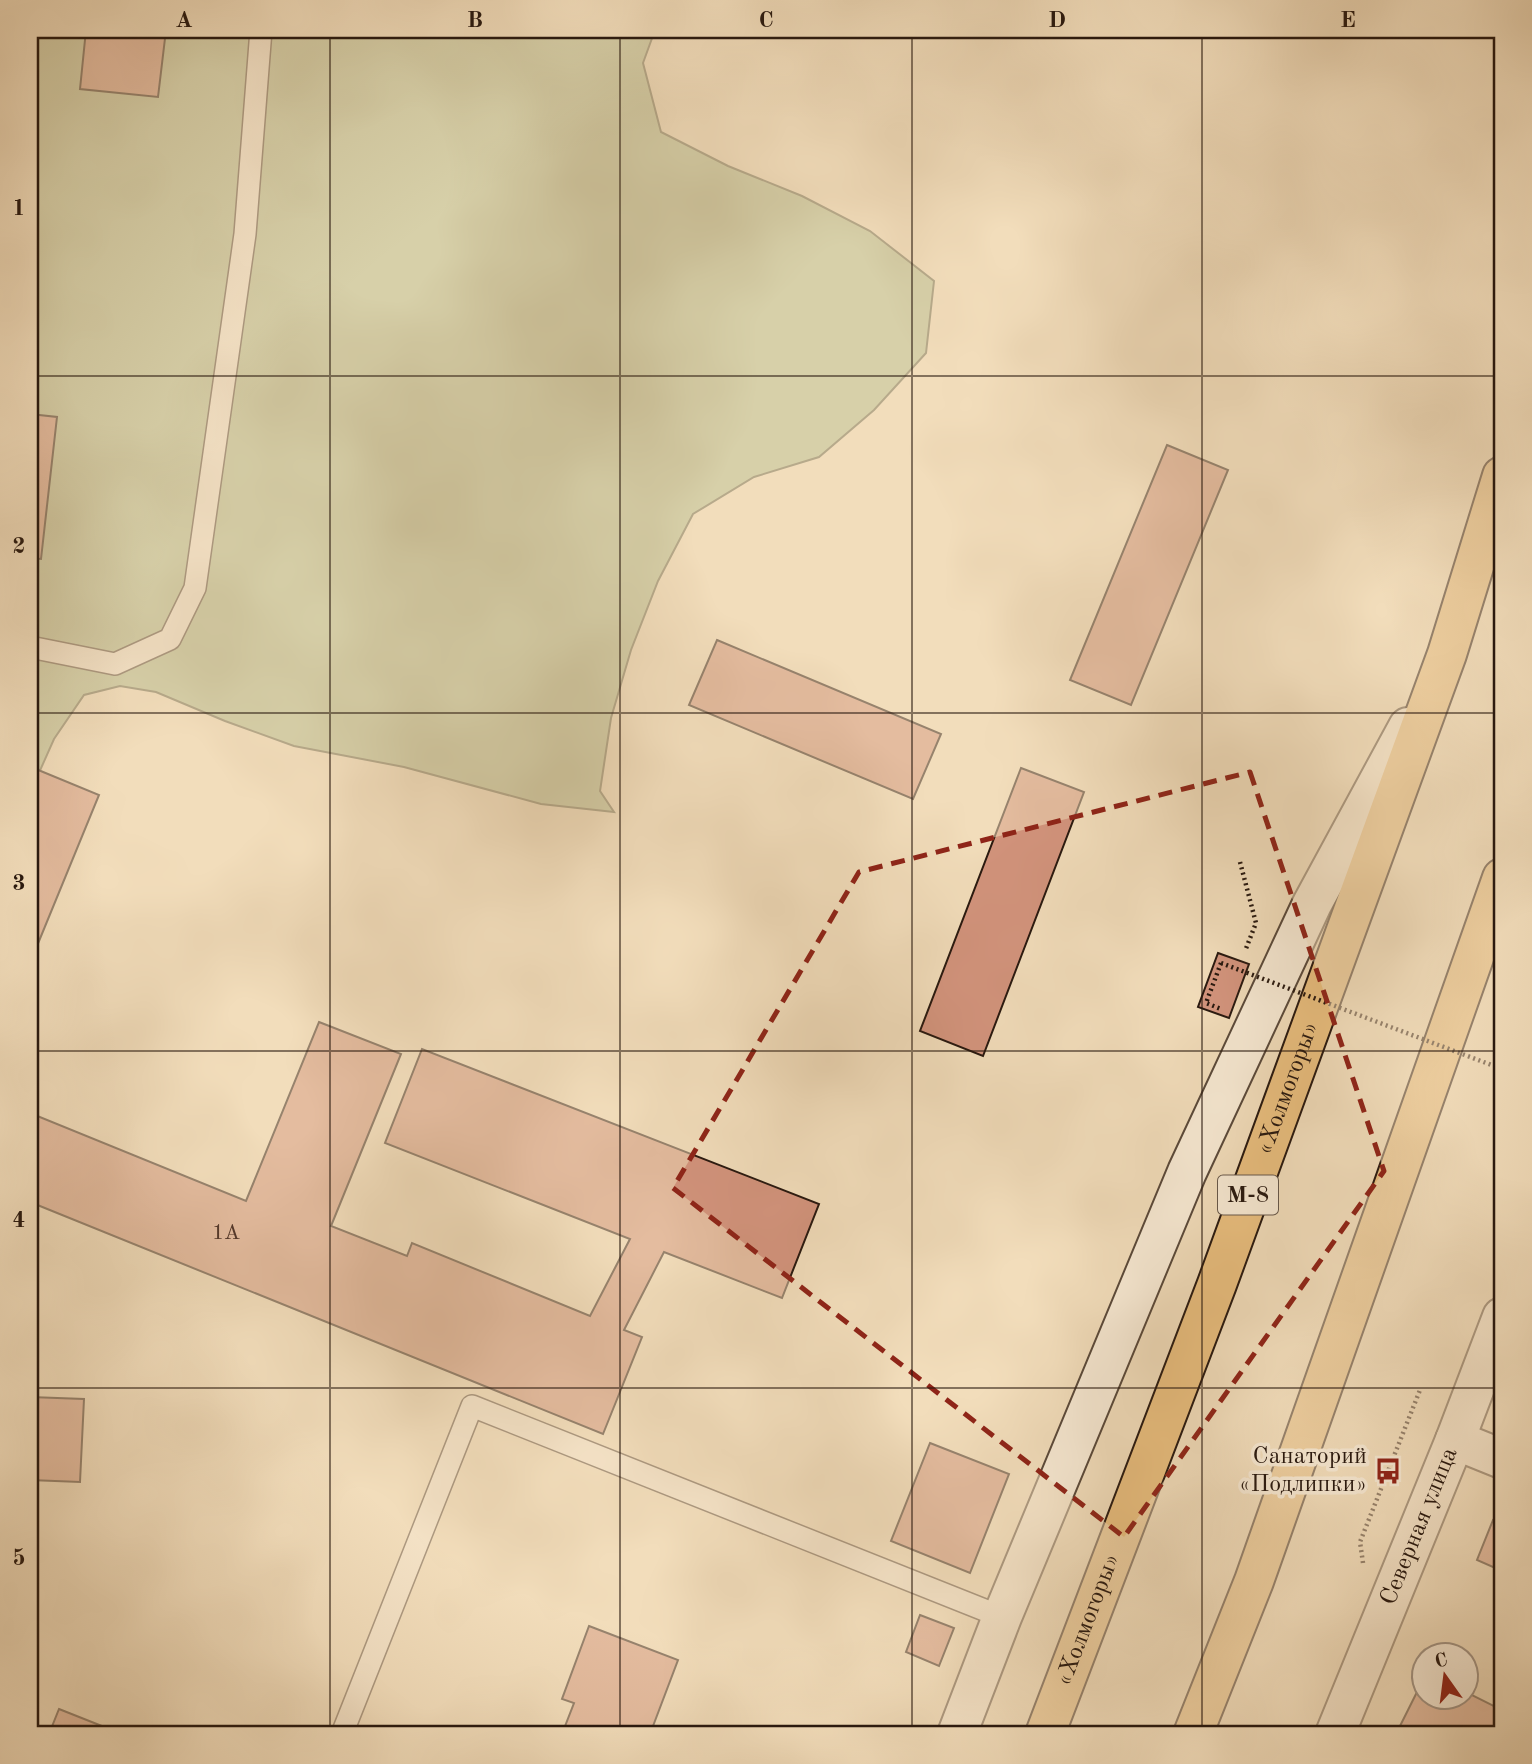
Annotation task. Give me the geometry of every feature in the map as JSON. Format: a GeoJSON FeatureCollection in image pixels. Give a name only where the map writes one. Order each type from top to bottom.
{"type":"FeatureCollection","features":[{"type":"Feature","properties":{"kind":"highway","name":"«Холмогоры»"},"geometry":{"type":"LineString","coordinates":[[1045,1734],[1212,1297],[1447,654],[1502,476]]}},
{"type":"Feature","properties":{"kind":"highway"},"geometry":{"type":"LineString","coordinates":[[1193,1734],[1259,1569],[1502,878]]}},
{"type":"Feature","properties":{"kind":"street"},"geometry":{"type":"LineString","coordinates":[[957,1734],[1002,1617],[1187,1171],[1312,905],[1447,654]]}},
{"type":"Feature","properties":{"kind":"street","name":"Северная улица"},"geometry":{"type":"LineString","coordinates":[[1335,1734],[1502,1317]]}},
{"type":"Feature","properties":{"kind":"street"},"geometry":{"type":"LineString","coordinates":[[1455,1440],[1502,1459]]}},
{"type":"Feature","properties":{"kind":"lane"},"geometry":{"type":"LineString","coordinates":[[30,647],[115,664],[170,639],[195,588],[244,234],[261,30]]}},
{"type":"Feature","properties":{"kind":"lane"},"geometry":{"type":"LineString","coordinates":[[342,1734],[472,1406],[1002,1617]]}},
{"type":"Feature","properties":{"kind":"path"},"geometry":{"type":"LineString","coordinates":[[1237,974],[1256,923],[1240,862]]}},
{"type":"Feature","properties":{"kind":"path"},"geometry":{"type":"LineString","coordinates":[[1228,998],[1223,1010],[1206,1003],[1221,963],[1502,1069]]}},
{"type":"Feature","properties":{"kind":"path"},"geometry":{"type":"LineString","coordinates":[[1363,1564],[1360,1542],[1420,1390]]}},
{"type":"Feature","properties":{"kind":"highlighted area"},"geometry":{"type":"Polygon","coordinates":[[[1250,772],[1384,1171],[1124,1537],[673,1188],[859,872],[1250,772]]]}},
{"type":"Feature","properties":{"kind":"green space"},"geometry":{"type":"Polygon","coordinates":[[[30,30],[655,30],[643,63],[661,132],[728,166],[802,196],[870,231],[934,281],[926,353],[874,410],[819,457],[754,477],[693,514],[658,581],[631,650],[611,718],[600,791],[614,812],[541,804],[404,767],[294,746],[156,692],[120,686],[84,695],[54,739],[30,793],[30,30]]]}},
{"type":"Feature","properties":{"kind":"building"},"geometry":{"type":"Polygon","coordinates":[[[86,30],[166,30],[158,97],[80,89],[86,30]]]}},
{"type":"Feature","properties":{"kind":"building"},"geometry":{"type":"Polygon","coordinates":[[[30,414],[57,417],[41,559],[30,558],[30,414]]]}},
{"type":"Feature","properties":{"kind":"building"},"geometry":{"type":"Polygon","coordinates":[[[1167,445],[1228,470],[1131,705],[1070,680],[1167,445]]]}},
{"type":"Feature","properties":{"kind":"building"},"geometry":{"type":"Polygon","coordinates":[[[717,640],[941,734],[913,799],[689,705],[717,640]]]}},
{"type":"Feature","properties":{"kind":"building"},"geometry":{"type":"Polygon","coordinates":[[[31,767],[99,795],[30,963],[30,770],[31,767]]]}},
{"type":"Feature","properties":{"kind":"building"},"geometry":{"type":"Polygon","coordinates":[[[1021,768],[1084,792],[983,1056],[920,1031],[1021,768]]]}},
{"type":"Feature","properties":{"kind":"building"},"geometry":{"type":"Polygon","coordinates":[[[1218,953],[1249,964],[1229,1018],[1198,1007],[1218,953]]]}},
{"type":"Feature","properties":{"kind":"building"},"geometry":{"type":"Polygon","coordinates":[[[319,1022],[401,1054],[331,1226],[407,1256],[412,1243],[590,1316],[630,1239],[385,1143],[422,1049],[819,1204],[782,1298],[664,1252],[624,1330],[642,1337],[603,1434],[30,1202],[30,1113],[246,1201],[319,1022]]]}},
{"type":"Feature","properties":{"kind":"building"},"geometry":{"type":"Polygon","coordinates":[[[30,1397],[84,1399],[80,1482],[30,1480],[30,1397]]]}},
{"type":"Feature","properties":{"kind":"building"},"geometry":{"type":"Polygon","coordinates":[[[930,1443],[1009,1474],[970,1573],[891,1541],[930,1443]]]}},
{"type":"Feature","properties":{"kind":"building"},"geometry":{"type":"Polygon","coordinates":[[[1493,1520],[1502,1524],[1502,1571],[1477,1560],[1493,1520]]]}},
{"type":"Feature","properties":{"kind":"building"},"geometry":{"type":"Polygon","coordinates":[[[920,1615],[954,1628],[939,1666],[906,1652],[920,1615]]]}},
{"type":"Feature","properties":{"kind":"building"},"geometry":{"type":"Polygon","coordinates":[[[589,1626],[678,1660],[650,1734],[562,1734],[574,1703],[562,1699],[589,1626]]]}},
{"type":"Feature","properties":{"kind":"building"},"geometry":{"type":"Polygon","coordinates":[[[1480,1699],[1502,1710],[1502,1734],[1396,1734],[1410,1706],[1410,1712],[1480,1712],[1480,1699]]]}},
{"type":"Feature","properties":{"kind":"building"},"geometry":{"type":"Polygon","coordinates":[[[59,1709],[122,1734],[49,1734],[59,1709]]]}},
{"type":"Feature","properties":{"kind":"place","name":"Санаторий «Подлипки»"},"geometry":{"type":"Point","coordinates":[1388,1471]}}]}
